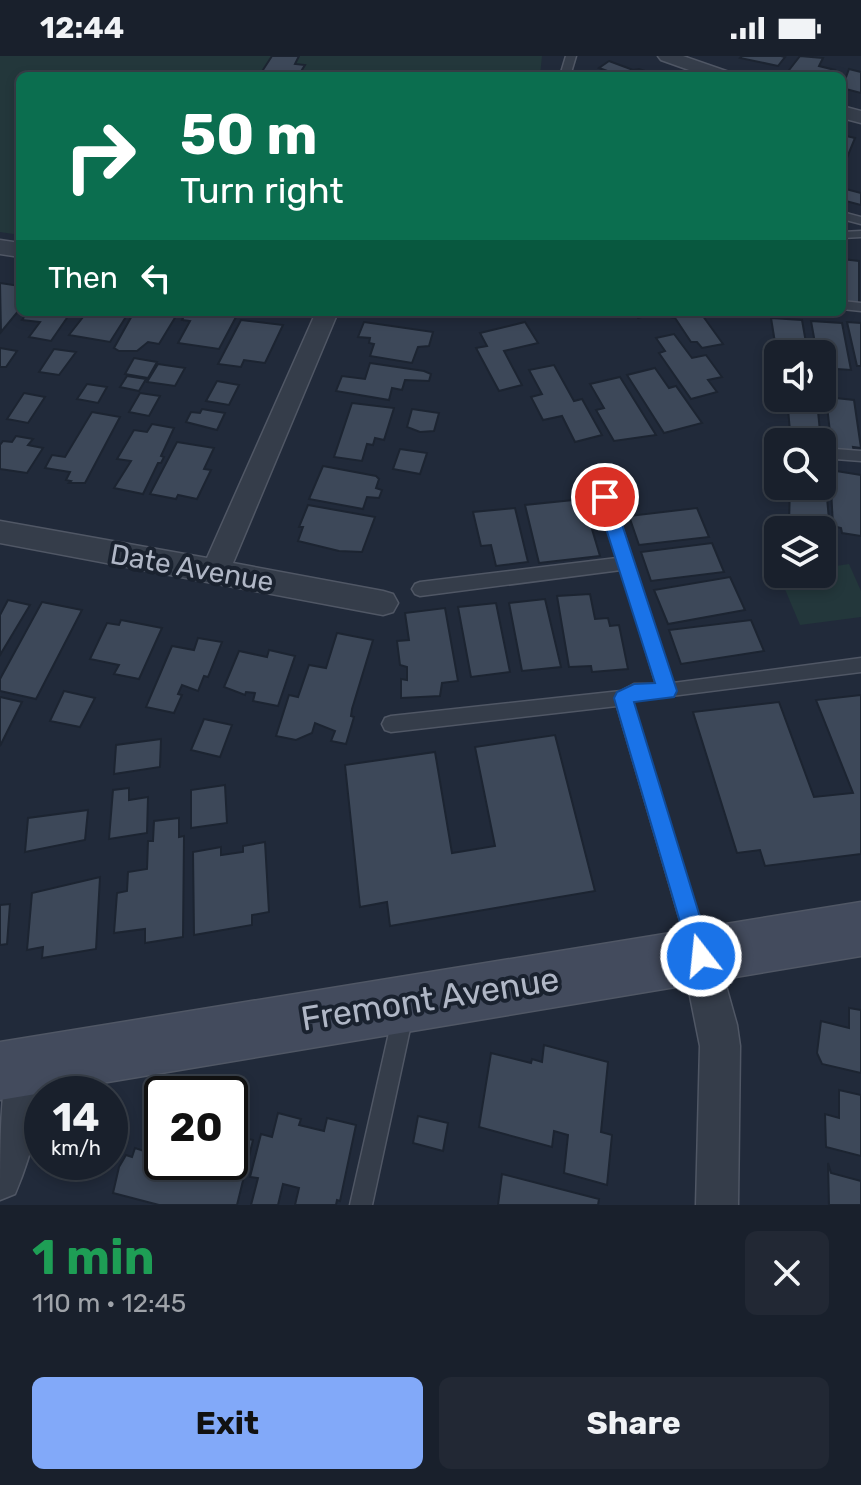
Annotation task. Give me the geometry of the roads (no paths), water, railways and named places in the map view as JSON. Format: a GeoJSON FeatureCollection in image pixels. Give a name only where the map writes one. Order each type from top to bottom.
{"type":"FeatureCollection","features":[{"type":"Feature","properties":{"kind":"main road","name":"Fremont Avenue"},"geometry":{"type":"LineString","coordinates":[[11,1068],[861,929]]}},
{"type":"Feature","properties":{"kind":"street"},"geometry":{"type":"LineString","coordinates":[[667,56],[712,72]]}},
{"type":"Feature","properties":{"kind":"street"},"geometry":{"type":"LineString","coordinates":[[215,572],[325,316]]}},
{"type":"Feature","properties":{"kind":"street","name":"Date Avenue"},"geometry":{"type":"LineString","coordinates":[[0,532],[383,603]]}},
{"type":"Feature","properties":{"kind":"street"},"geometry":{"type":"LineString","coordinates":[[701,956],[720,1046],[717,1205]]}},
{"type":"Feature","properties":{"kind":"street"},"geometry":{"type":"LineString","coordinates":[[0,1179],[15,1129],[11,1068]]}},
{"type":"Feature","properties":{"kind":"lane"},"geometry":{"type":"LineString","coordinates":[[836,454],[861,456]]}},
{"type":"Feature","properties":{"kind":"lane"},"geometry":{"type":"LineString","coordinates":[[605,497],[667,691]]}},
{"type":"Feature","properties":{"kind":"lane"},"geometry":{"type":"LineString","coordinates":[[420,589],[626,563]]}},
{"type":"Feature","properties":{"kind":"lane"},"geometry":{"type":"LineString","coordinates":[[391,724],[623,698],[634,692],[667,691],[861,665]]}},
{"type":"Feature","properties":{"kind":"lane"},"geometry":{"type":"LineString","coordinates":[[623,698],[701,956]]}},
{"type":"Feature","properties":{"kind":"lane"},"geometry":{"type":"LineString","coordinates":[[361,1205],[406,1002]]}}]}
